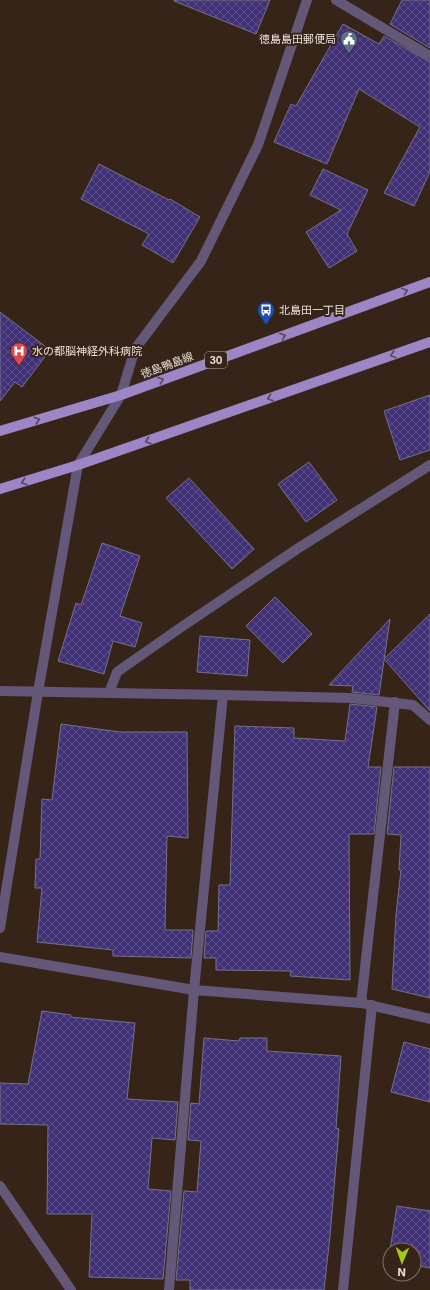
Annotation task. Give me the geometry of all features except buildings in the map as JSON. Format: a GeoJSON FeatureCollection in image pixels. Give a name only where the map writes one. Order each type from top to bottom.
{"type":"FeatureCollection","features":[{"type":"Feature","properties":{"kind":"main road","name":"徳島鴨島線"},"geometry":{"type":"LineString","coordinates":[[0,431],[121,395],[430,282]]}},
{"type":"Feature","properties":{"kind":"main road"},"geometry":{"type":"LineString","coordinates":[[0,489],[78,465],[430,342]]}},
{"type":"Feature","properties":{"kind":"street"},"geometry":{"type":"LineString","coordinates":[[0,928],[38,692],[78,465],[121,395],[135,350],[201,261],[258,145],[307,0]]}},
{"type":"Feature","properties":{"kind":"street"},"geometry":{"type":"LineString","coordinates":[[336,0],[430,56]]}},
{"type":"Feature","properties":{"kind":"street"},"geometry":{"type":"LineString","coordinates":[[109,693],[117,672],[297,549],[430,465]]}},
{"type":"Feature","properties":{"kind":"street"},"geometry":{"type":"LineString","coordinates":[[0,690],[351,698],[413,705],[430,720]]}},
{"type":"Feature","properties":{"kind":"street"},"geometry":{"type":"LineString","coordinates":[[169,1290],[194,990],[223,695]]}},
{"type":"Feature","properties":{"kind":"street"},"geometry":{"type":"LineString","coordinates":[[361,1003],[395,702]]}},
{"type":"Feature","properties":{"kind":"street"},"geometry":{"type":"LineString","coordinates":[[0,957],[194,990],[361,1003],[430,1019]]}},
{"type":"Feature","properties":{"kind":"street"},"geometry":{"type":"LineString","coordinates":[[343,1290],[372,1005]]}},
{"type":"Feature","properties":{"kind":"street"},"geometry":{"type":"LineString","coordinates":[[0,1186],[72,1290]]}},
{"type":"Feature","properties":{"kind":"place","name":"徳島島田郵便局"},"geometry":{"type":"Point","coordinates":[349,54]}},
{"type":"Feature","properties":{"kind":"place","name":"北島田一丁目"},"geometry":{"type":"Point","coordinates":[266,325]}},
{"type":"Feature","properties":{"kind":"place","name":"水の都脳神経外科病院"},"geometry":{"type":"Point","coordinates":[19,366]}}]}
